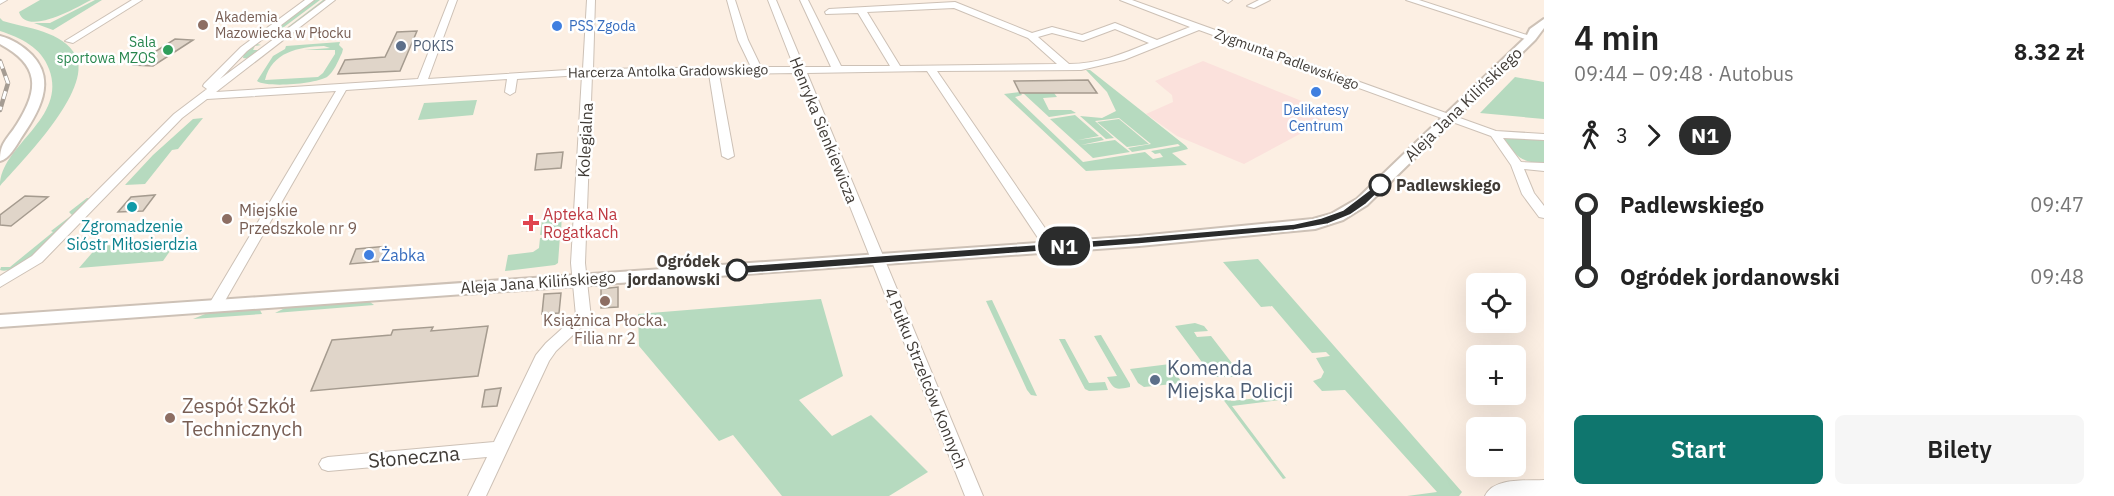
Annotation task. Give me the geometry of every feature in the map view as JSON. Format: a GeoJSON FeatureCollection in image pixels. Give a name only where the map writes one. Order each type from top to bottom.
{"type":"FeatureCollection","features":[{"type":"Feature","properties":{"kind":"main road","name":"Aleja Jana Kilińskiego"},"geometry":{"type":"LineString","coordinates":[[0,321],[877,260],[1294,227],[1332,219],[1362,202],[1538,37],[1544,22]]}},
{"type":"Feature","properties":{"kind":"main road"},"geometry":{"type":"LineString","coordinates":[[0,39],[18,48],[31,59],[37,70],[40,86],[29,119],[0,157]]}},
{"type":"Feature","properties":{"kind":"main road","name":"Aleja Jana Kilińskiego"},"geometry":{"type":"LineString","coordinates":[[0,328],[48,318]]}},
{"type":"Feature","properties":{"kind":"street"},"geometry":{"type":"LineString","coordinates":[[70,41],[138,0]]}},
{"type":"Feature","properties":{"kind":"street"},"geometry":{"type":"LineString","coordinates":[[204,96],[207,88],[236,57],[310,0]]}},
{"type":"Feature","properties":{"kind":"street"},"geometry":{"type":"LineString","coordinates":[[0,290],[24,272],[178,116],[257,59],[331,0]]}},
{"type":"Feature","properties":{"kind":"street"},"geometry":{"type":"LineString","coordinates":[[422,82],[453,0]]}},
{"type":"Feature","properties":{"kind":"street","name":"Kolegialna"},"geometry":{"type":"LineString","coordinates":[[499,449],[542,359],[584,318],[578,263],[591,0]]}},
{"type":"Feature","properties":{"kind":"street"},"geometry":{"type":"LineString","coordinates":[[731,0],[743,40],[758,70]]}},
{"type":"Feature","properties":{"kind":"street","name":"Henryka Sienkiewicza"},"geometry":{"type":"LineString","coordinates":[[772,0],[877,260]]}},
{"type":"Feature","properties":{"kind":"street"},"geometry":{"type":"LineString","coordinates":[[804,0],[838,69]]}},
{"type":"Feature","properties":{"kind":"street","name":"Zygmunta Padlewskiego"},"geometry":{"type":"LineString","coordinates":[[1124,0],[1495,134],[1544,137]]}},
{"type":"Feature","properties":{"kind":"street"},"geometry":{"type":"LineString","coordinates":[[1251,6],[1266,0]]}},
{"type":"Feature","properties":{"kind":"street"},"geometry":{"type":"LineString","coordinates":[[1410,0],[1538,37]]}},
{"type":"Feature","properties":{"kind":"street"},"geometry":{"type":"LineString","coordinates":[[829,12],[955,5],[1031,36],[1066,68]]}},
{"type":"Feature","properties":{"kind":"street"},"geometry":{"type":"LineString","coordinates":[[861,10],[897,69]]}},
{"type":"Feature","properties":{"kind":"street"},"geometry":{"type":"LineString","coordinates":[[1031,36],[1052,30],[1083,38],[1115,26],[1159,44]]}},
{"type":"Feature","properties":{"kind":"street","name":"Harcerza Antolka Gradowskiego"},"geometry":{"type":"LineString","coordinates":[[204,96],[588,72],[1066,68],[1109,62],[1198,27]]}},
{"type":"Feature","properties":{"kind":"street"},"geometry":{"type":"LineString","coordinates":[[236,57],[237,60],[243,61],[257,59]]}},
{"type":"Feature","properties":{"kind":"street"},"geometry":{"type":"LineString","coordinates":[[930,69],[1051,247]]}},
{"type":"Feature","properties":{"kind":"street"},"geometry":{"type":"LineString","coordinates":[[714,71],[729,156]]}},
{"type":"Feature","properties":{"kind":"street"},"geometry":{"type":"LineString","coordinates":[[510,92],[512,76]]}},
{"type":"Feature","properties":{"kind":"street"},"geometry":{"type":"LineString","coordinates":[[215,306],[343,87]]}},
{"type":"Feature","properties":{"kind":"street"},"geometry":{"type":"LineString","coordinates":[[1495,134],[1517,165],[1528,194],[1544,214]]}},
{"type":"Feature","properties":{"kind":"street"},"geometry":{"type":"LineString","coordinates":[[1517,165],[1544,166]]}},
{"type":"Feature","properties":{"kind":"street","name":"4 Pułku Strzelców Konnych"},"geometry":{"type":"LineString","coordinates":[[877,260],[974,496]]}},
{"type":"Feature","properties":{"kind":"street"},"geometry":{"type":"LineString","coordinates":[[0,282],[30,265]]}},
{"type":"Feature","properties":{"kind":"street"},"geometry":{"type":"LineString","coordinates":[[477,496],[499,449]]}},
{"type":"Feature","properties":{"kind":"street","name":"Słoneczna"},"geometry":{"type":"LineString","coordinates":[[328,464],[499,449]]}},
{"type":"Feature","properties":{"kind":"street"},"geometry":{"type":"LineString","coordinates":[[1494,496],[1501,490],[1544,488]]}},
{"type":"Feature","properties":{"kind":"shaded area"},"geometry":{"type":"Polygon","coordinates":[[[1203,61],[1324,110],[1315,116],[1324,121],[1244,164],[1177,136],[1146,114],[1173,102],[1172,95],[1155,81],[1203,61]]]}},
{"type":"Feature","properties":{"kind":"green space"},"geometry":{"type":"Polygon","coordinates":[[[40,0],[91,0],[53,18],[31,22],[24,19],[19,12],[40,0]]]}},
{"type":"Feature","properties":{"kind":"green space"},"geometry":{"type":"Polygon","coordinates":[[[95,0],[102,0],[53,30],[34,23],[50,23],[95,0]]]}},
{"type":"Feature","properties":{"kind":"green space"},"geometry":{"type":"Polygon","coordinates":[[[314,0],[320,0],[272,36],[268,36],[257,44],[261,45],[255,46],[253,50],[259,50],[279,37],[276,36],[323,0],[329,0],[250,59],[243,58],[244,52],[314,0]]]}},
{"type":"Feature","properties":{"kind":"green space"},"geometry":{"type":"Polygon","coordinates":[[[0,18],[3,21],[43,32],[62,41],[76,56],[78,70],[74,87],[65,106],[38,143],[0,186],[3,171],[10,157],[42,117],[49,103],[52,87],[49,69],[41,55],[23,40],[0,31],[0,18]]]}},
{"type":"Feature","properties":{"kind":"green space"},"geometry":{"type":"Polygon","coordinates":[[[340,42],[339,45],[343,49],[332,72],[327,77],[280,85],[257,81],[273,56],[286,46],[340,42]],[[314,47],[287,53],[274,63],[265,80],[318,77],[335,54],[335,50],[304,50],[330,48],[314,47]]]}},
{"type":"Feature","properties":{"kind":"green space"},"geometry":{"type":"Polygon","coordinates":[[[1086,70],[1090,70],[1186,146],[1188,149],[1172,153],[1187,165],[1086,171],[1004,94],[1020,92],[1022,95],[1015,97],[1083,162],[1145,152],[1153,159],[1163,157],[1160,153],[1155,154],[1151,151],[1180,146],[1178,144],[1132,152],[1128,148],[1151,144],[1119,118],[1095,121],[1114,138],[1106,139],[1080,116],[1102,118],[1116,111],[1107,92],[1086,70]]]}},
{"type":"Feature","properties":{"kind":"green space"},"geometry":{"type":"Polygon","coordinates":[[[1515,77],[1544,82],[1544,119],[1480,113],[1515,77]]]}},
{"type":"Feature","properties":{"kind":"green space"},"geometry":{"type":"Polygon","coordinates":[[[1023,93],[1054,93],[1057,97],[1043,98],[1049,110],[1071,110],[1076,113],[1049,117],[1023,93]]]}},
{"type":"Feature","properties":{"kind":"green space"},"geometry":{"type":"Polygon","coordinates":[[[477,100],[473,115],[418,120],[424,103],[477,100]]]}},
{"type":"Feature","properties":{"kind":"green space"},"geometry":{"type":"Polygon","coordinates":[[[1075,115],[1099,136],[1078,140],[1101,137],[1104,140],[1081,145],[1115,140],[1130,152],[1093,158],[1050,119],[1075,115]]]}},
{"type":"Feature","properties":{"kind":"green space"},"geometry":{"type":"Polygon","coordinates":[[[203,118],[178,149],[172,150],[145,184],[125,185],[153,155],[193,119],[203,118]]]}},
{"type":"Feature","properties":{"kind":"green space"},"geometry":{"type":"Polygon","coordinates":[[[1119,119],[1149,144],[1127,147],[1097,122],[1119,119]]]}},
{"type":"Feature","properties":{"kind":"green space"},"geometry":{"type":"Polygon","coordinates":[[[1502,136],[1544,140],[1544,164],[1519,157],[1502,136]]]}},
{"type":"Feature","properties":{"kind":"green space"},"geometry":{"type":"Polygon","coordinates":[[[90,198],[34,255],[9,270],[0,270],[1,267],[10,267],[53,232],[51,231],[72,215],[69,212],[90,198]]]}},
{"type":"Feature","properties":{"kind":"green space"},"geometry":{"type":"Polygon","coordinates":[[[562,212],[561,233],[540,235],[543,213],[562,212]]]}},
{"type":"Feature","properties":{"kind":"green space"},"geometry":{"type":"Polygon","coordinates":[[[560,236],[558,263],[555,265],[505,271],[508,255],[533,252],[539,248],[540,238],[560,236]]]}},
{"type":"Feature","properties":{"kind":"green space"},"geometry":{"type":"Polygon","coordinates":[[[177,241],[163,261],[79,268],[98,246],[177,241]]]}},
{"type":"Feature","properties":{"kind":"green space"},"geometry":{"type":"Polygon","coordinates":[[[1258,259],[1462,492],[1459,496],[1407,496],[1437,492],[1345,390],[1322,391],[1313,381],[1321,378],[1324,372],[1316,358],[1330,356],[1326,352],[1312,353],[1272,306],[1261,307],[1223,262],[1258,259]]]}},
{"type":"Feature","properties":{"kind":"green space"},"geometry":{"type":"Polygon","coordinates":[[[821,299],[843,376],[799,400],[832,436],[871,415],[928,472],[889,496],[782,496],[733,435],[719,441],[639,346],[638,314],[821,299]]]}},
{"type":"Feature","properties":{"kind":"green space"},"geometry":{"type":"Polygon","coordinates":[[[992,300],[1037,396],[1031,395],[1027,390],[986,301],[992,300]]]}},
{"type":"Feature","properties":{"kind":"green space"},"geometry":{"type":"Polygon","coordinates":[[[364,301],[374,305],[275,313],[287,307],[364,301]]]}},
{"type":"Feature","properties":{"kind":"green space"},"geometry":{"type":"Polygon","coordinates":[[[260,310],[262,314],[193,319],[210,312],[260,310]]]}},
{"type":"Feature","properties":{"kind":"green space"},"geometry":{"type":"Polygon","coordinates":[[[1195,323],[1204,326],[1208,331],[1194,332],[1197,337],[1211,336],[1238,371],[1237,377],[1213,377],[1175,326],[1195,323]]]}},
{"type":"Feature","properties":{"kind":"green space"},"geometry":{"type":"Polygon","coordinates":[[[1101,335],[1130,387],[1116,388],[1109,381],[1107,377],[1117,376],[1094,336],[1101,335]]]}},
{"type":"Feature","properties":{"kind":"green space"},"geometry":{"type":"Polygon","coordinates":[[[1059,339],[1065,339],[1089,383],[1105,382],[1108,390],[1089,391],[1085,389],[1059,339]]]}},
{"type":"Feature","properties":{"kind":"green space"},"geometry":{"type":"Polygon","coordinates":[[[1170,364],[1182,383],[1144,387],[1138,383],[1130,369],[1170,364]]]}},
{"type":"Feature","properties":{"kind":"green space"},"geometry":{"type":"Polygon","coordinates":[[[1273,391],[1277,391],[1287,406],[1280,400],[1232,406],[1286,478],[1283,479],[1219,394],[1225,392],[1231,401],[1276,396],[1273,391]]]}},
{"type":"Feature","properties":{"kind":"building","name":"POKIS"},"geometry":{"type":"Polygon","coordinates":[[[417,31],[400,71],[338,74],[345,60],[385,57],[397,32],[417,31]]]}},
{"type":"Feature","properties":{"kind":"building","name":"Sala sportowa MZOS"},"geometry":{"type":"Polygon","coordinates":[[[175,39],[193,40],[153,66],[134,65],[175,39]]]}},
{"type":"Feature","properties":{"kind":"building"},"geometry":{"type":"Polygon","coordinates":[[[1088,80],[1097,93],[1020,93],[1014,81],[1088,80]]]}},
{"type":"Feature","properties":{"kind":"building"},"geometry":{"type":"Polygon","coordinates":[[[563,152],[561,168],[535,170],[537,154],[563,152]]]}},
{"type":"Feature","properties":{"kind":"building","name":"Zgromadzenie Sióstr Miłosierdzia"},"geometry":{"type":"Polygon","coordinates":[[[155,195],[143,211],[118,212],[131,197],[155,195]]]}},
{"type":"Feature","properties":{"kind":"building"},"geometry":{"type":"Polygon","coordinates":[[[25,196],[48,197],[11,226],[0,225],[0,215],[25,196]]]}},
{"type":"Feature","properties":{"kind":"building","name":"Żabka"},"geometry":{"type":"Polygon","coordinates":[[[388,246],[383,261],[350,264],[356,249],[388,246]]]}},
{"type":"Feature","properties":{"kind":"building"},"geometry":{"type":"Polygon","coordinates":[[[618,287],[618,307],[601,308],[601,289],[618,287]]]}},
{"type":"Feature","properties":{"kind":"building"},"geometry":{"type":"Polygon","coordinates":[[[561,293],[559,313],[542,314],[544,294],[561,293]]]}},
{"type":"Feature","properties":{"kind":"building"},"geometry":{"type":"Polygon","coordinates":[[[488,326],[478,376],[311,391],[332,340],[391,335],[393,330],[433,327],[431,331],[488,326]]]}},
{"type":"Feature","properties":{"kind":"building"},"geometry":{"type":"Polygon","coordinates":[[[501,388],[497,406],[482,407],[485,390],[501,388]]]}},
{"type":"Feature","properties":{"kind":"railway"},"geometry":{"type":"LineString","coordinates":[[0,61],[8,83],[0,110]]}},
{"type":"Feature","properties":{"kind":"bus line","name":"N1"},"geometry":{"type":"LineString","coordinates":[[737,270],[1139,241],[1294,227],[1324,221],[1347,213],[1380,185]]}},
{"type":"Feature","properties":{"kind":"place","name":"Akademia Mazowiecka w Płocku"},"geometry":{"type":"Point","coordinates":[203,25]}},
{"type":"Feature","properties":{"kind":"place","name":"PSS Zgoda"},"geometry":{"type":"Point","coordinates":[557,26]}},
{"type":"Feature","properties":{"kind":"place","name":"POKIS"},"geometry":{"type":"Point","coordinates":[401,46]}},
{"type":"Feature","properties":{"kind":"place","name":"Sala sportowa MZOS"},"geometry":{"type":"Point","coordinates":[168,50]}},
{"type":"Feature","properties":{"kind":"place","name":"Delikatesy Centrum"},"geometry":{"type":"Point","coordinates":[1316,92]}},
{"type":"Feature","properties":{"kind":"place","name":"Padlewskiego"},"geometry":{"type":"Point","coordinates":[1380,185]}},
{"type":"Feature","properties":{"kind":"place","name":"Zgromadzenie Sióstr Miłosierdzia"},"geometry":{"type":"Point","coordinates":[132,207]}},
{"type":"Feature","properties":{"kind":"place","name":"Miejskie Przedszkole nr 9"},"geometry":{"type":"Point","coordinates":[227,219]}},
{"type":"Feature","properties":{"kind":"place","name":"Apteka Na Rogatkach"},"geometry":{"type":"Point","coordinates":[531,223]}},
{"type":"Feature","properties":{"kind":"place","name":"Żabka"},"geometry":{"type":"Point","coordinates":[369,255]}},
{"type":"Feature","properties":{"kind":"place","name":"Ogródek jordanowski"},"geometry":{"type":"Point","coordinates":[737,270]}},
{"type":"Feature","properties":{"kind":"place","name":"Książnica Płocka. Filia nr 2"},"geometry":{"type":"Point","coordinates":[605,301]}},
{"type":"Feature","properties":{"kind":"place","name":"Komenda Miejska Policji"},"geometry":{"type":"Point","coordinates":[1155,380]}},
{"type":"Feature","properties":{"kind":"place","name":"Zespół Szkół Technicznych"},"geometry":{"type":"Point","coordinates":[170,418]}}]}
